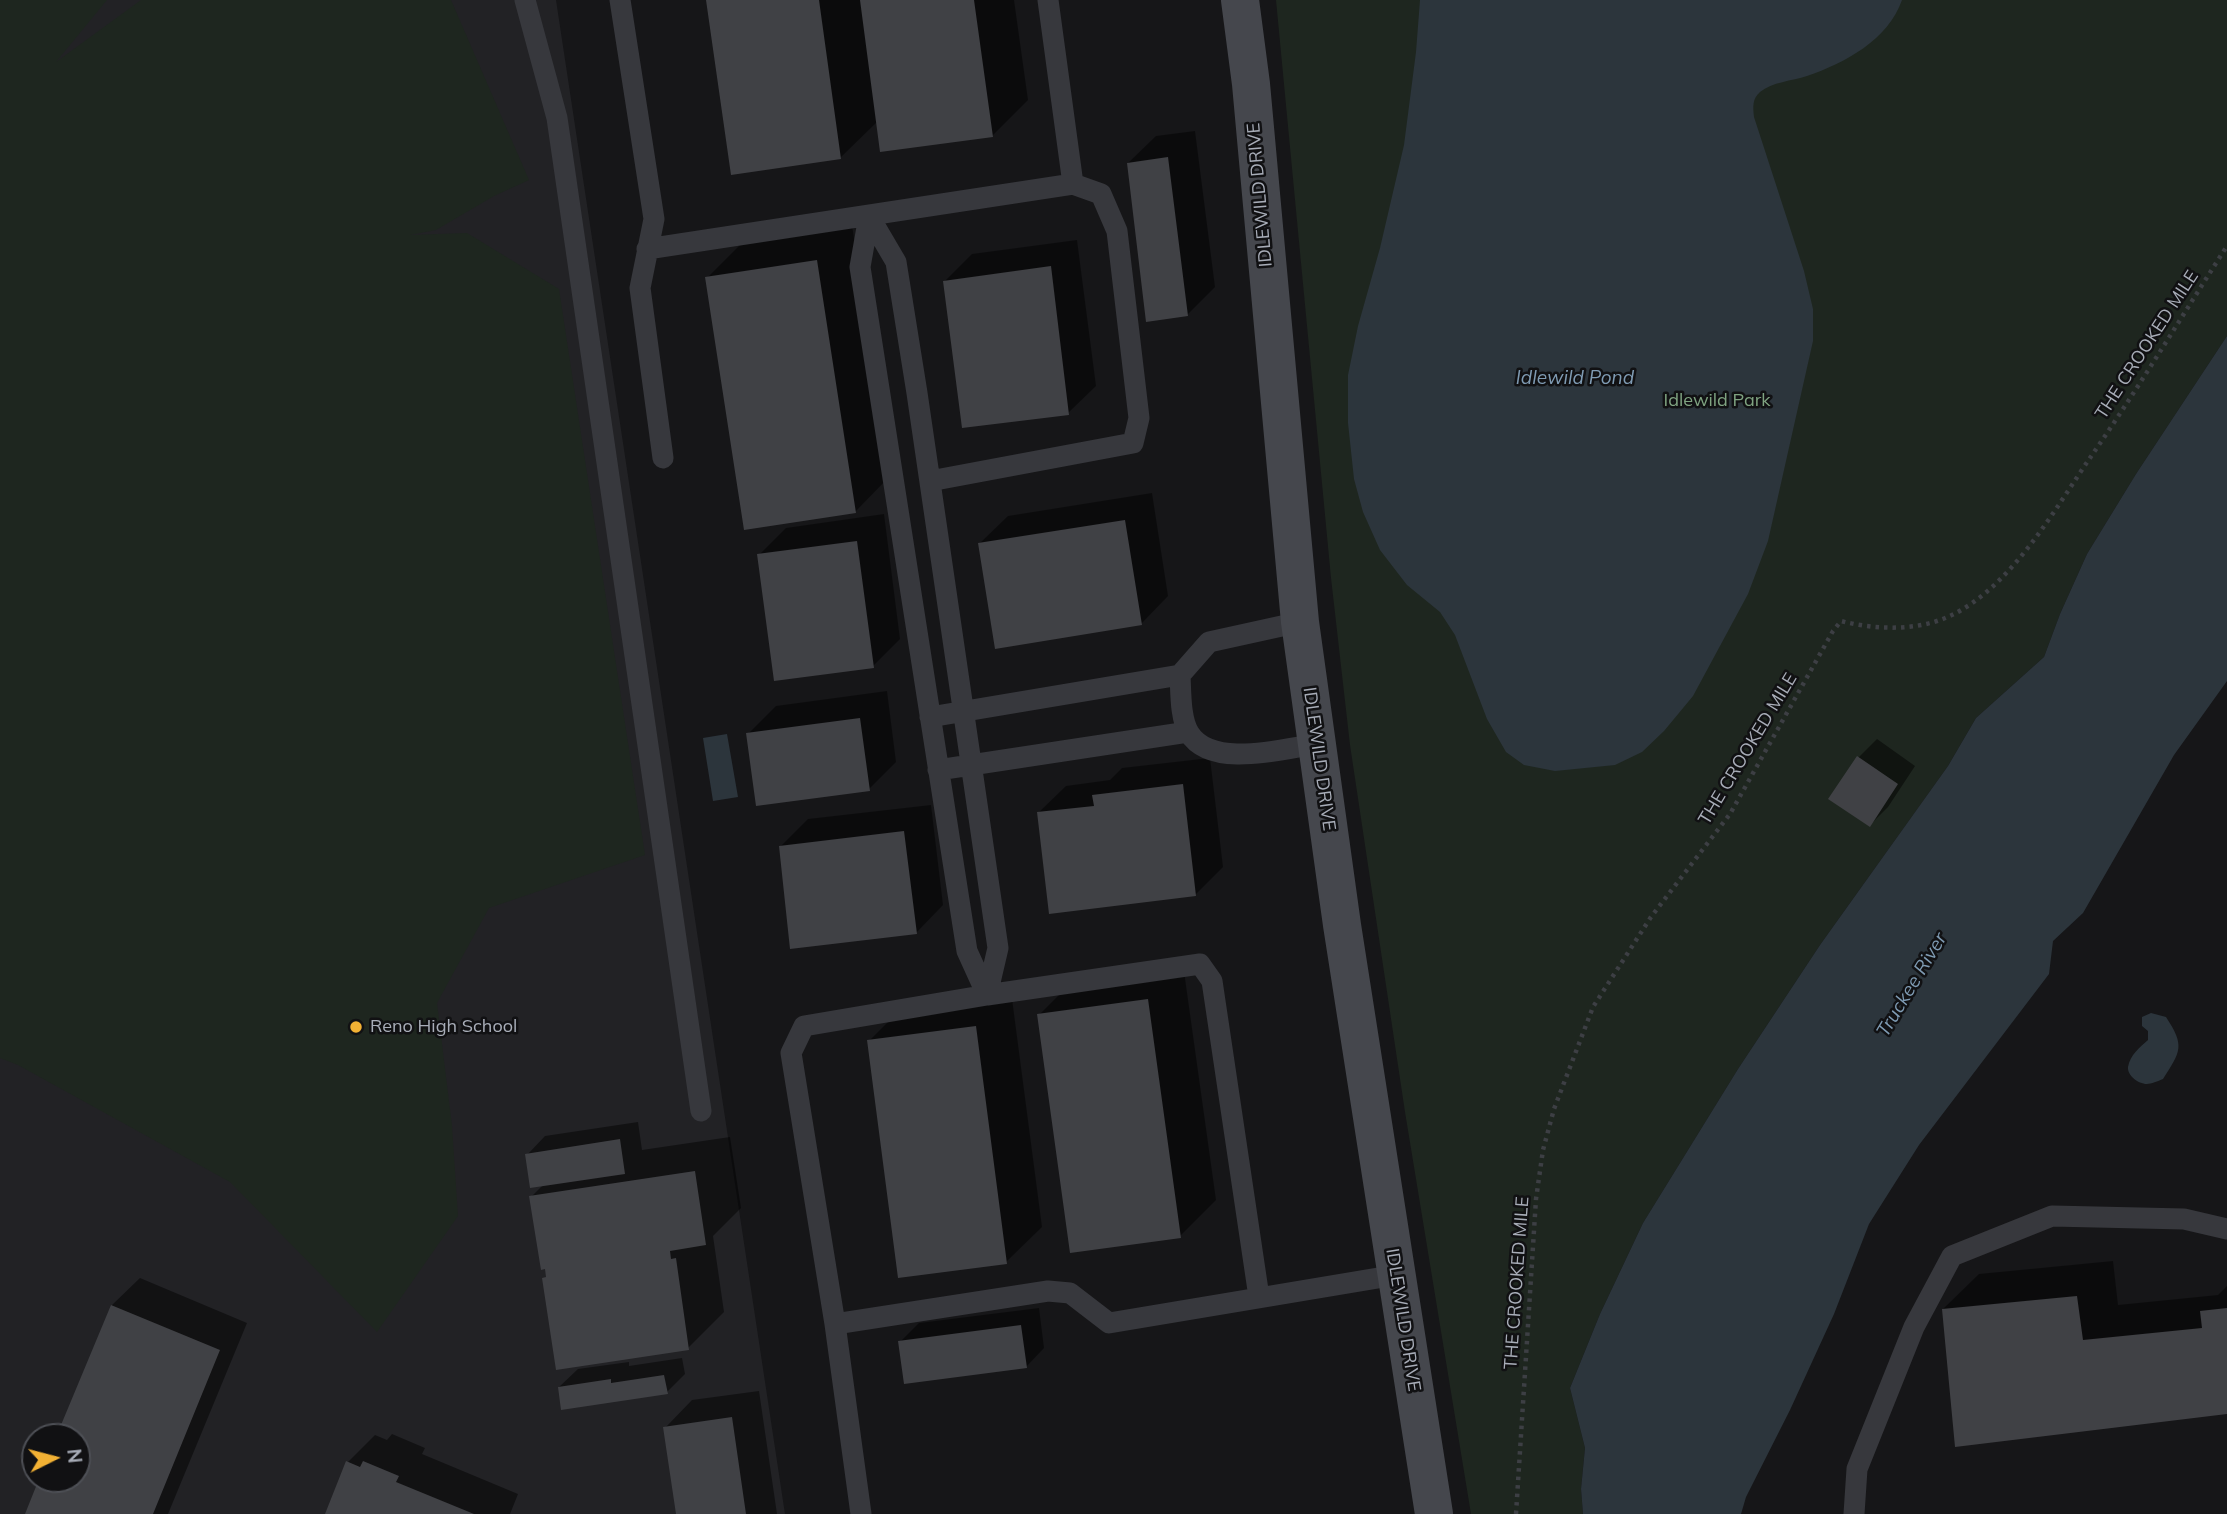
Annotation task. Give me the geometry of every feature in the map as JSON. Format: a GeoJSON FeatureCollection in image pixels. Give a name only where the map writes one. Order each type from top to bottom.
{"type":"FeatureCollection","features":[{"type":"Feature","properties":{"kind":"street","name":"IDLEWILD DRIVE"},"geometry":{"type":"LineString","coordinates":[[1240,0],[1251,84],[1300,622],[1316,744],[1434,1514]]}},
{"type":"Feature","properties":{"kind":"lane"},"geometry":{"type":"LineString","coordinates":[[525,0],[557,118],[701,1111]]}},
{"type":"Feature","properties":{"kind":"lane"},"geometry":{"type":"LineString","coordinates":[[620,0],[654,219],[640,288],[663,458]]}},
{"type":"Feature","properties":{"kind":"lane"},"geometry":{"type":"LineString","coordinates":[[1048,0],[1073,184]]}},
{"type":"Feature","properties":{"kind":"lane"},"geometry":{"type":"LineString","coordinates":[[647,249],[1073,184],[1101,194],[1117,232],[1139,418],[1133,443],[930,481]]}},
{"type":"Feature","properties":{"kind":"lane"},"geometry":{"type":"LineString","coordinates":[[869,216],[895,262],[930,481],[998,948],[987,995]]}},
{"type":"Feature","properties":{"kind":"lane"},"geometry":{"type":"LineString","coordinates":[[869,216],[860,267],[967,951],[987,995]]}},
{"type":"Feature","properties":{"kind":"lane"},"geometry":{"type":"LineString","coordinates":[[930,717],[1180,675],[1209,642],[1300,622]]}},
{"type":"Feature","properties":{"kind":"lane"},"geometry":{"type":"LineString","coordinates":[[1180,675],[1182,706],[1188,732],[1201,747],[1242,755],[1316,744]]}},
{"type":"Feature","properties":{"kind":"lane"},"geometry":{"type":"LineString","coordinates":[[938,770],[1188,732]]}},
{"type":"Feature","properties":{"kind":"lane"},"geometry":{"type":"LineString","coordinates":[[861,1514],[835,1324],[791,1053],[804,1026],[987,995],[1200,964],[1212,981],[1259,1297]]}},
{"type":"Feature","properties":{"kind":"lane"},"geometry":{"type":"LineString","coordinates":[[1854,1514],[1857,1468],[1914,1327],[1952,1256],[2052,1216],[2184,1219],[2227,1228]]}},
{"type":"Feature","properties":{"kind":"lane"},"geometry":{"type":"LineString","coordinates":[[835,1324],[1048,1291],[1070,1293],[1109,1323],[1396,1275]]}},
{"type":"Feature","properties":{"kind":"path","name":"THE CROOKED MILE"},"geometry":{"type":"LineString","coordinates":[[1516,1514],[1536,1199],[1542,1150],[1554,1108],[1593,1007],[1651,917],[1730,814],[1841,621],[1858,626],[1912,627],[1941,620],[1973,602],[1998,580],[2033,542],[2080,475],[2227,246]]}},
{"type":"Feature","properties":{"kind":"shaded area","name":"Reno High School"},"geometry":{"type":"Polygon","coordinates":[[[0,0],[556,0],[785,1514],[0,1514],[0,0]]]}},
{"type":"Feature","properties":{"kind":"green space","name":"Reno High School"},"geometry":{"type":"Polygon","coordinates":[[[0,0],[107,0],[56,62],[141,0],[451,0],[529,180],[494,196],[436,230],[410,235],[467,233],[559,289],[645,855],[489,908],[437,1003],[452,1126],[458,1216],[377,1332],[230,1182],[18,1065],[0,1058],[0,0]]]}},
{"type":"Feature","properties":{"kind":"green space","name":"Idlewild Park"},"geometry":{"type":"Polygon","coordinates":[[[1276,0],[2227,0],[2227,336],[2087,554],[2044,657],[1976,718],[1948,766],[1820,945],[1738,1069],[1643,1223],[1600,1314],[1570,1388],[1585,1448],[1581,1489],[1583,1514],[1471,1514],[1405,1112],[1350,745],[1331,578],[1276,0]]]}},
{"type":"Feature","properties":{"kind":"water","name":"Idlewild Pond"},"geometry":{"type":"Polygon","coordinates":[[[1420,0],[1902,0],[1887,27],[1864,48],[1821,71],[1770,86],[1754,100],[1754,117],[1804,271],[1813,309],[1813,341],[1768,541],[1748,594],[1693,696],[1664,731],[1642,752],[1615,765],[1555,771],[1524,765],[1506,752],[1487,719],[1455,635],[1440,612],[1407,585],[1380,550],[1363,512],[1354,479],[1348,423],[1348,375],[1404,145],[1420,0]]]}},
{"type":"Feature","properties":{"kind":"water","name":"Truckee River"},"geometry":{"type":"Polygon","coordinates":[[[2227,336],[2227,681],[2174,755],[2083,913],[2053,941],[2049,974],[1919,1145],[1869,1224],[1834,1314],[1746,1497],[1741,1514],[1583,1514],[1581,1489],[1585,1448],[1570,1388],[1600,1314],[1643,1223],[1738,1069],[1820,945],[1948,766],[1976,718],[2044,657],[2087,554],[2227,336]]]}},
{"type":"Feature","properties":{"kind":"water"},"geometry":{"type":"Polygon","coordinates":[[[727,734],[738,797],[713,801],[703,738],[727,734]]]}},
{"type":"Feature","properties":{"kind":"water"},"geometry":{"type":"Polygon","coordinates":[[[2151,1013],[2166,1017],[2176,1035],[2178,1048],[2174,1062],[2163,1079],[2147,1084],[2134,1078],[2128,1067],[2133,1055],[2148,1040],[2148,1031],[2142,1026],[2142,1017],[2151,1013]]]}},
{"type":"Feature","properties":{"kind":"building"},"geometry":{"type":"Polygon","coordinates":[[[706,0],[819,0],[841,159],[731,175],[706,0]]]}},
{"type":"Feature","properties":{"kind":"building"},"geometry":{"type":"Polygon","coordinates":[[[860,0],[974,0],[993,137],[880,152],[860,0]]]}},
{"type":"Feature","properties":{"kind":"building"},"geometry":{"type":"Polygon","coordinates":[[[1168,157],[1188,316],[1146,322],[1127,163],[1168,157]]]}},
{"type":"Feature","properties":{"kind":"building"},"geometry":{"type":"Polygon","coordinates":[[[817,260],[856,513],[744,530],[705,277],[817,260]]]}},
{"type":"Feature","properties":{"kind":"building"},"geometry":{"type":"Polygon","coordinates":[[[1051,266],[1069,415],[962,428],[943,281],[1051,266]]]}},
{"type":"Feature","properties":{"kind":"building"},"geometry":{"type":"Polygon","coordinates":[[[1125,520],[1142,625],[995,649],[978,543],[1125,520]]]}},
{"type":"Feature","properties":{"kind":"building"},"geometry":{"type":"Polygon","coordinates":[[[857,541],[874,668],[774,681],[757,554],[857,541]]]}},
{"type":"Feature","properties":{"kind":"building"},"geometry":{"type":"Polygon","coordinates":[[[860,718],[870,791],[756,806],[746,733],[860,718]]]}},
{"type":"Feature","properties":{"kind":"building"},"geometry":{"type":"Polygon","coordinates":[[[1857,756],[1898,784],[1870,827],[1828,799],[1857,756]]]}},
{"type":"Feature","properties":{"kind":"building"},"geometry":{"type":"Polygon","coordinates":[[[1183,784],[1196,896],[1049,914],[1037,812],[1094,806],[1092,795],[1183,784]]]}},
{"type":"Feature","properties":{"kind":"building"},"geometry":{"type":"Polygon","coordinates":[[[904,831],[917,934],[790,949],[779,846],[904,831]]]}},
{"type":"Feature","properties":{"kind":"building"},"geometry":{"type":"Polygon","coordinates":[[[1148,999],[1181,1238],[1070,1253],[1037,1014],[1148,999]]]}},
{"type":"Feature","properties":{"kind":"building"},"geometry":{"type":"Polygon","coordinates":[[[976,1026],[1007,1264],[898,1278],[867,1040],[976,1026]]]}},
{"type":"Feature","properties":{"kind":"building"},"geometry":{"type":"Polygon","coordinates":[[[620,1139],[625,1174],[530,1188],[525,1154],[620,1139]]]}},
{"type":"Feature","properties":{"kind":"building"},"geometry":{"type":"Polygon","coordinates":[[[695,1171],[706,1245],[670,1251],[671,1259],[676,1258],[689,1350],[556,1370],[542,1278],[546,1277],[545,1269],[541,1270],[529,1196],[695,1171]]]}},
{"type":"Feature","properties":{"kind":"building"},"geometry":{"type":"Polygon","coordinates":[[[2077,1296],[2083,1340],[2202,1328],[2200,1311],[2227,1308],[2227,1414],[1955,1447],[1942,1309],[2077,1296]]]}},
{"type":"Feature","properties":{"kind":"building"},"geometry":{"type":"Polygon","coordinates":[[[111,1305],[220,1350],[153,1514],[25,1514],[33,1493],[91,1493],[91,1423],[62,1423],[111,1305]]]}},
{"type":"Feature","properties":{"kind":"building"},"geometry":{"type":"Polygon","coordinates":[[[1021,1325],[1027,1368],[904,1384],[898,1341],[1021,1325]]]}},
{"type":"Feature","properties":{"kind":"building"},"geometry":{"type":"Polygon","coordinates":[[[664,1375],[668,1394],[561,1410],[558,1387],[664,1375]]]}},
{"type":"Feature","properties":{"kind":"building"},"geometry":{"type":"Polygon","coordinates":[[[732,1417],[746,1514],[676,1514],[663,1427],[732,1417]]]}},
{"type":"Feature","properties":{"kind":"building"},"geometry":{"type":"Polygon","coordinates":[[[346,1461],[360,1467],[363,1461],[399,1476],[396,1482],[474,1514],[325,1514],[346,1461]]]}},
{"type":"Feature","properties":{"kind":"place","name":"Reno High School"},"geometry":{"type":"Point","coordinates":[356,1027]}}]}
